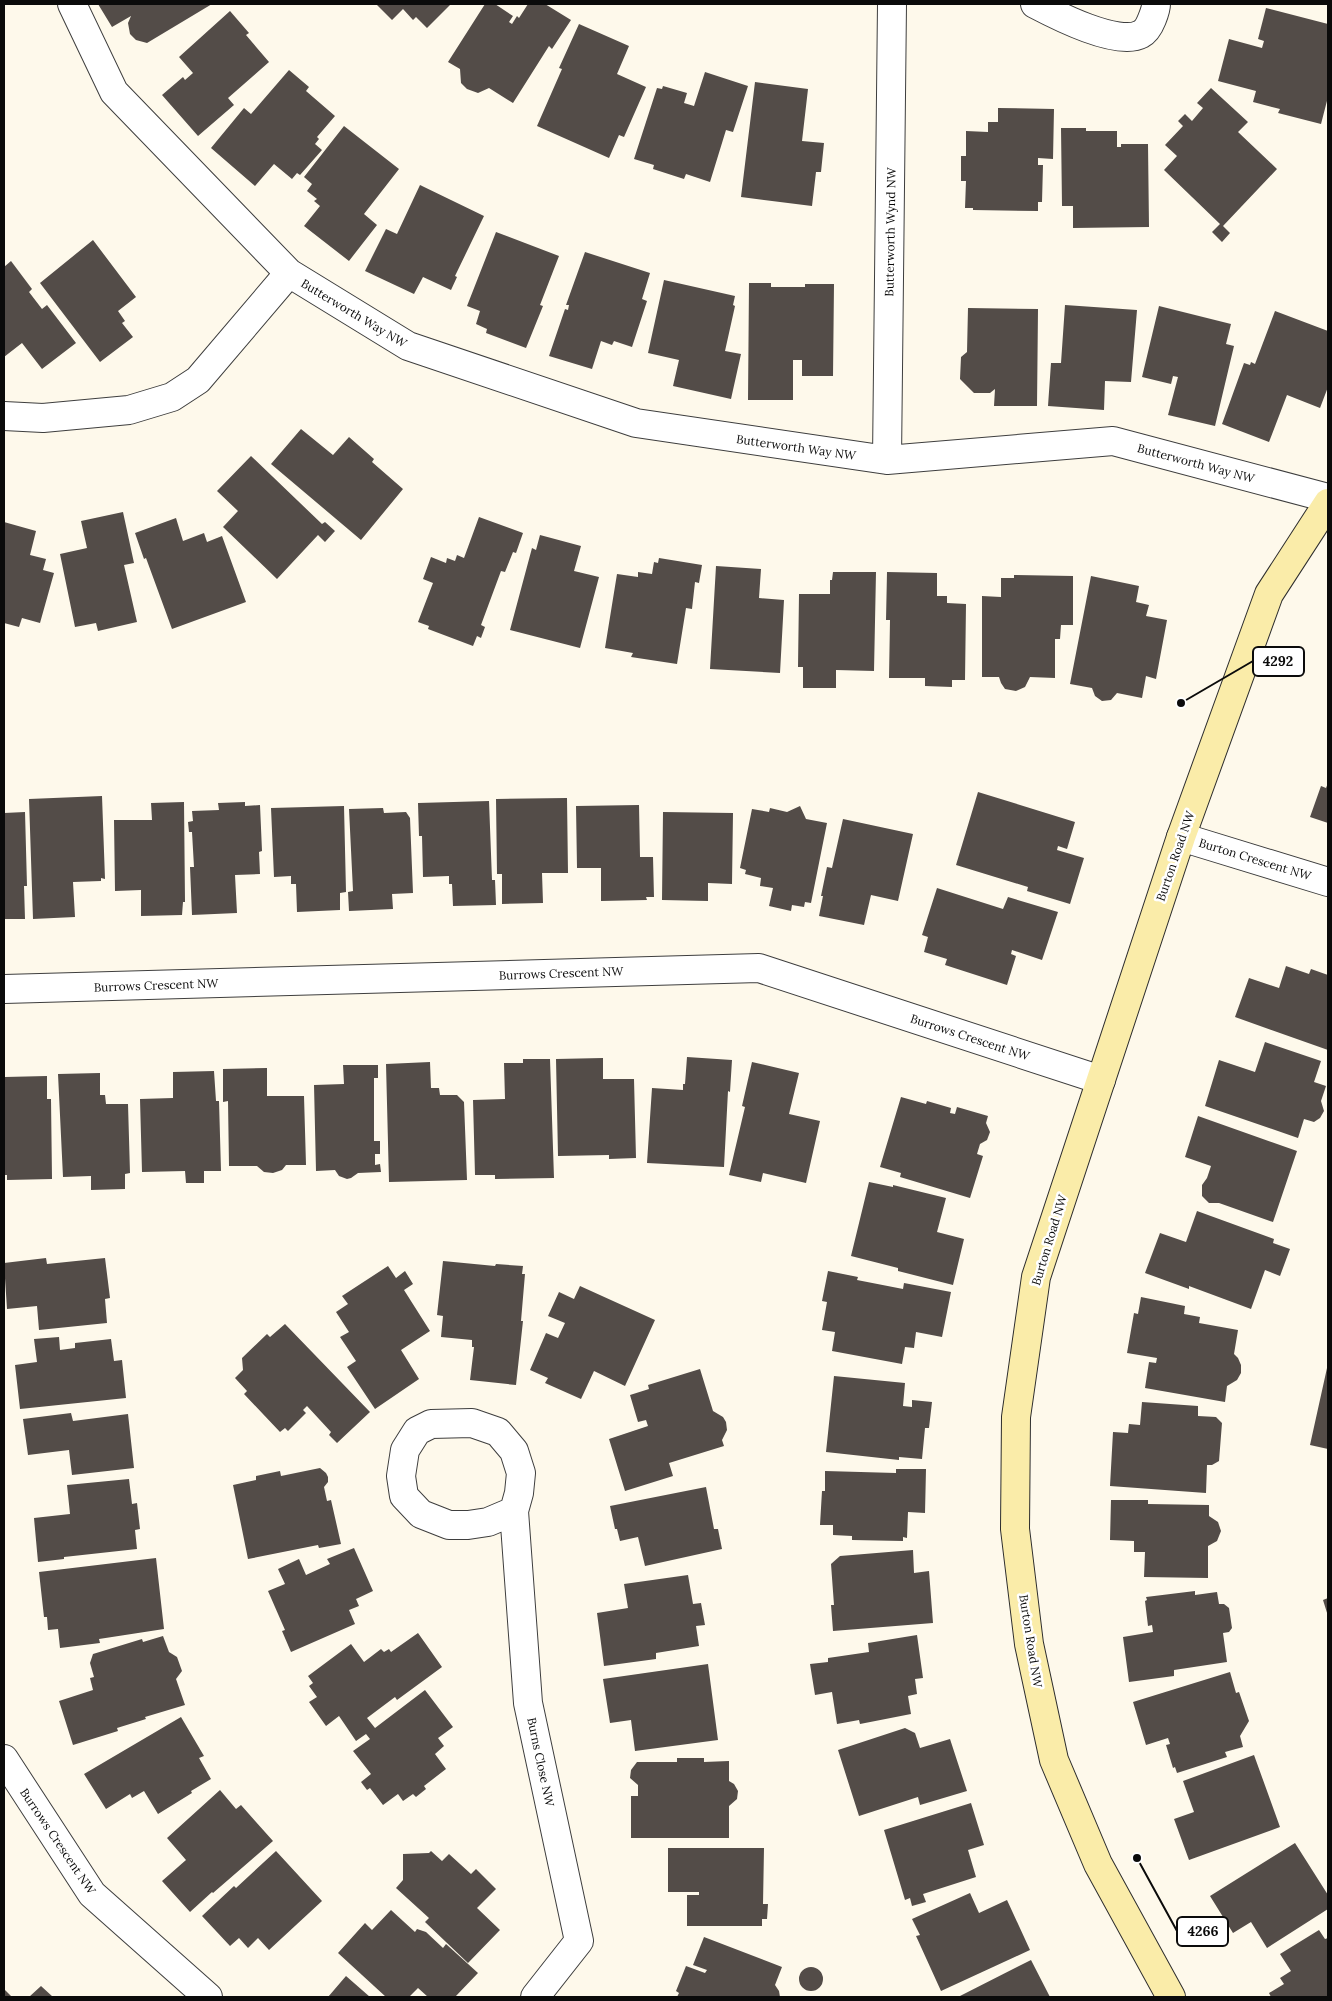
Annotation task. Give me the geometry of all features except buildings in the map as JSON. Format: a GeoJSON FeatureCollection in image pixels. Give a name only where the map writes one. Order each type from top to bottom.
{"type":"FeatureCollection","features":[{"type":"Feature","properties":{"kind":"street","name":"Butterworth Way NW"},"geometry":{"type":"LineString","coordinates":[[72,4],[114,92],[289,274],[408,346],[636,423],[887,460],[1112,441],[1328,498]]}},
{"type":"Feature","properties":{"kind":"street","name":"Butterworth Wynd NW"},"geometry":{"type":"LineString","coordinates":[[887,460],[892,4]]}},
{"type":"Feature","properties":{"kind":"street"},"geometry":{"type":"LineString","coordinates":[[1035,4],[1061,18],[1108,35],[1129,37],[1141,34],[1149,26],[1156,4]]}},
{"type":"Feature","properties":{"kind":"street","name":"Butterworth Way NW"},"geometry":{"type":"LineString","coordinates":[[4,416],[43,418],[129,410],[172,397],[198,380],[289,274]]}},
{"type":"Feature","properties":{"kind":"street","name":"Burton Road NW"},"geometry":{"type":"LineString","coordinates":[[1171,1997],[1098,1864],[1054,1760],[1029,1644],[1015,1529],[1016,1417],[1036,1276],[1181,837],[1269,594],[1328,503]]}},
{"type":"Feature","properties":{"kind":"street","name":"Burton Crescent NW"},"geometry":{"type":"LineString","coordinates":[[1181,837],[1233,851],[1328,882]]}},
{"type":"Feature","properties":{"kind":"street","name":"Burrows Crescent NW"},"geometry":{"type":"LineString","coordinates":[[4,989],[759,968],[1101,1080]]}},
{"type":"Feature","properties":{"kind":"street","name":"Burns Close NW"},"geometry":{"type":"LineString","coordinates":[[514,1511],[488,1522],[468,1526],[449,1525],[422,1514],[404,1496],[401,1476],[404,1450],[417,1431],[431,1424],[472,1423],[498,1432],[514,1451],[520,1473],[519,1493],[514,1511],[528,1702],[579,1941],[535,1997]]}},
{"type":"Feature","properties":{"kind":"street","name":"Burrows Crescent NW"},"geometry":{"type":"LineString","coordinates":[[4,1759],[92,1894],[208,1997]]}},
{"type":"Feature","properties":{"kind":"place","name":"4292"},"geometry":{"type":"Point","coordinates":[1181,703]}},
{"type":"Feature","properties":{"kind":"place","name":"4266"},"geometry":{"type":"Point","coordinates":[1137,1858]}}]}
